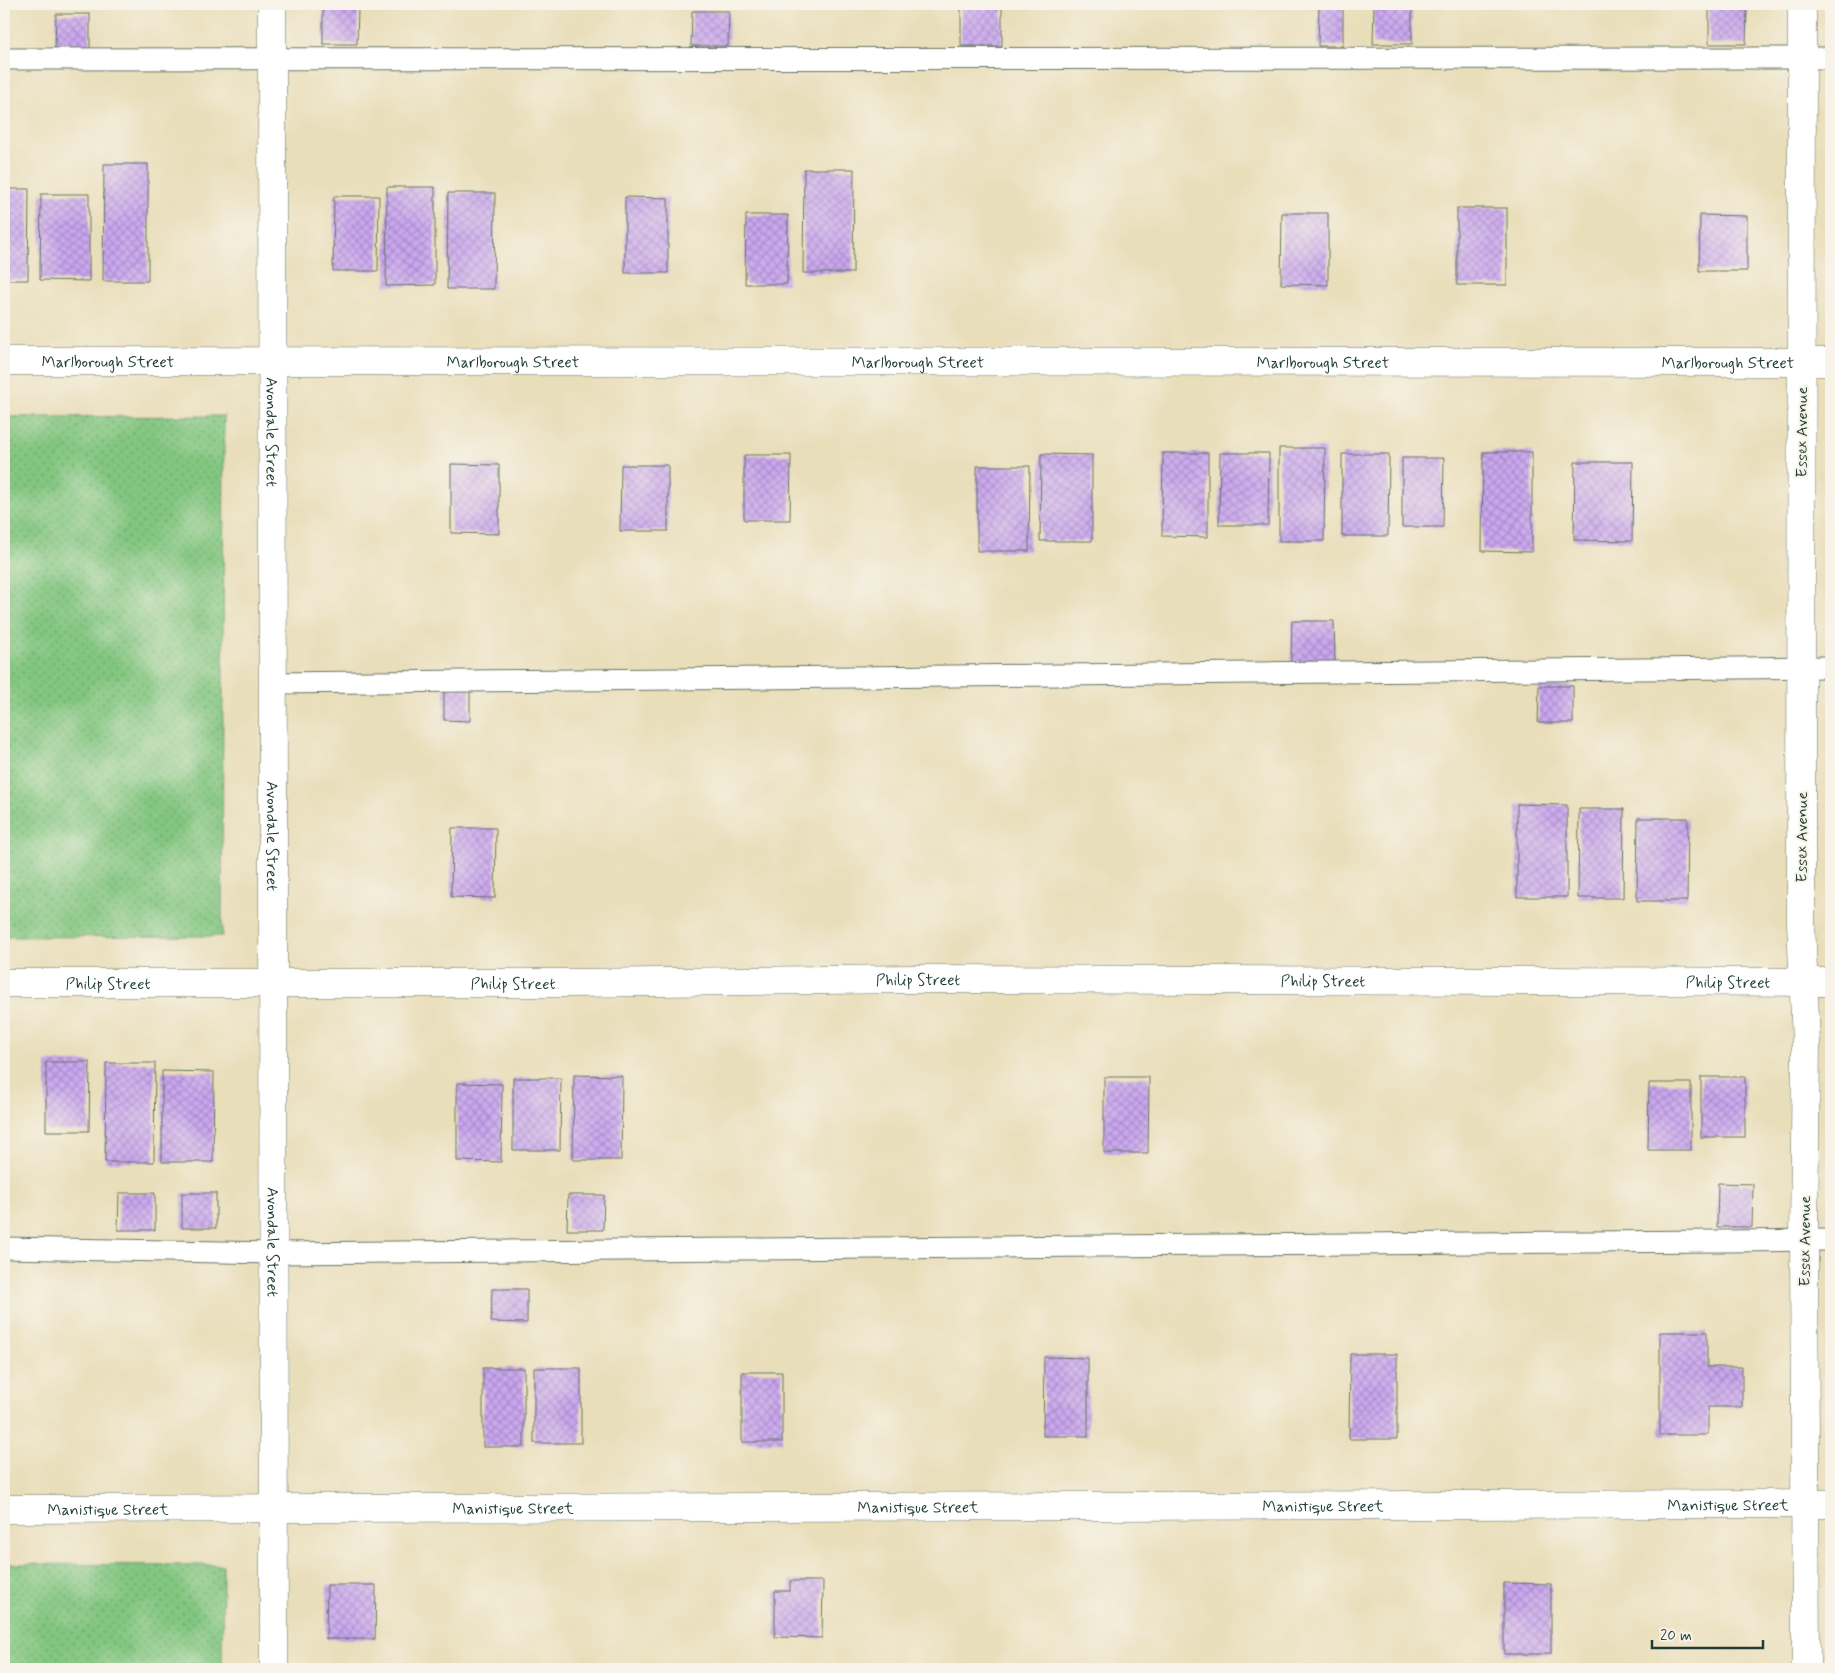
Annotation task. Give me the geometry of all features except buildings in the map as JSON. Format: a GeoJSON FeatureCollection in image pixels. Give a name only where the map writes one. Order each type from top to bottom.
{"type":"FeatureCollection","features":[{"type":"Feature","properties":{"kind":"street","name":"Avondale Street"},"geometry":{"type":"LineString","coordinates":[[272,4],[274,1669]]}},
{"type":"Feature","properties":{"kind":"street","name":"Essex Avenue"},"geometry":{"type":"LineString","coordinates":[[1802,4],[1801,922],[1806,1042],[1804,1240],[1818,1504],[1806,1669]]}},
{"type":"Feature","properties":{"kind":"street","name":"Marlborough Street"},"geometry":{"type":"LineString","coordinates":[[4,361],[1831,362]]}},
{"type":"Feature","properties":{"kind":"street","name":"Philip Street"},"geometry":{"type":"LineString","coordinates":[[4,983],[570,983],[914,979],[1831,982]]}},
{"type":"Feature","properties":{"kind":"street","name":"Manistique Street"},"geometry":{"type":"LineString","coordinates":[[4,1509],[1818,1504]]}},
{"type":"Feature","properties":{"kind":"lane"},"geometry":{"type":"LineString","coordinates":[[4,59],[1831,58]]}},
{"type":"Feature","properties":{"kind":"lane"},"geometry":{"type":"LineString","coordinates":[[273,683],[1831,667]]}},
{"type":"Feature","properties":{"kind":"lane"},"geometry":{"type":"LineString","coordinates":[[4,1248],[274,1253],[1831,1240]]}},
{"type":"Feature","properties":{"kind":"green space"},"geometry":{"type":"Polygon","coordinates":[[[224,416],[222,936],[4,937],[4,417],[224,416]]]}},
{"type":"Feature","properties":{"kind":"green space"},"geometry":{"type":"Polygon","coordinates":[[[4,1564],[223,1565],[222,1669],[4,1669],[4,1564]]]}}]}
